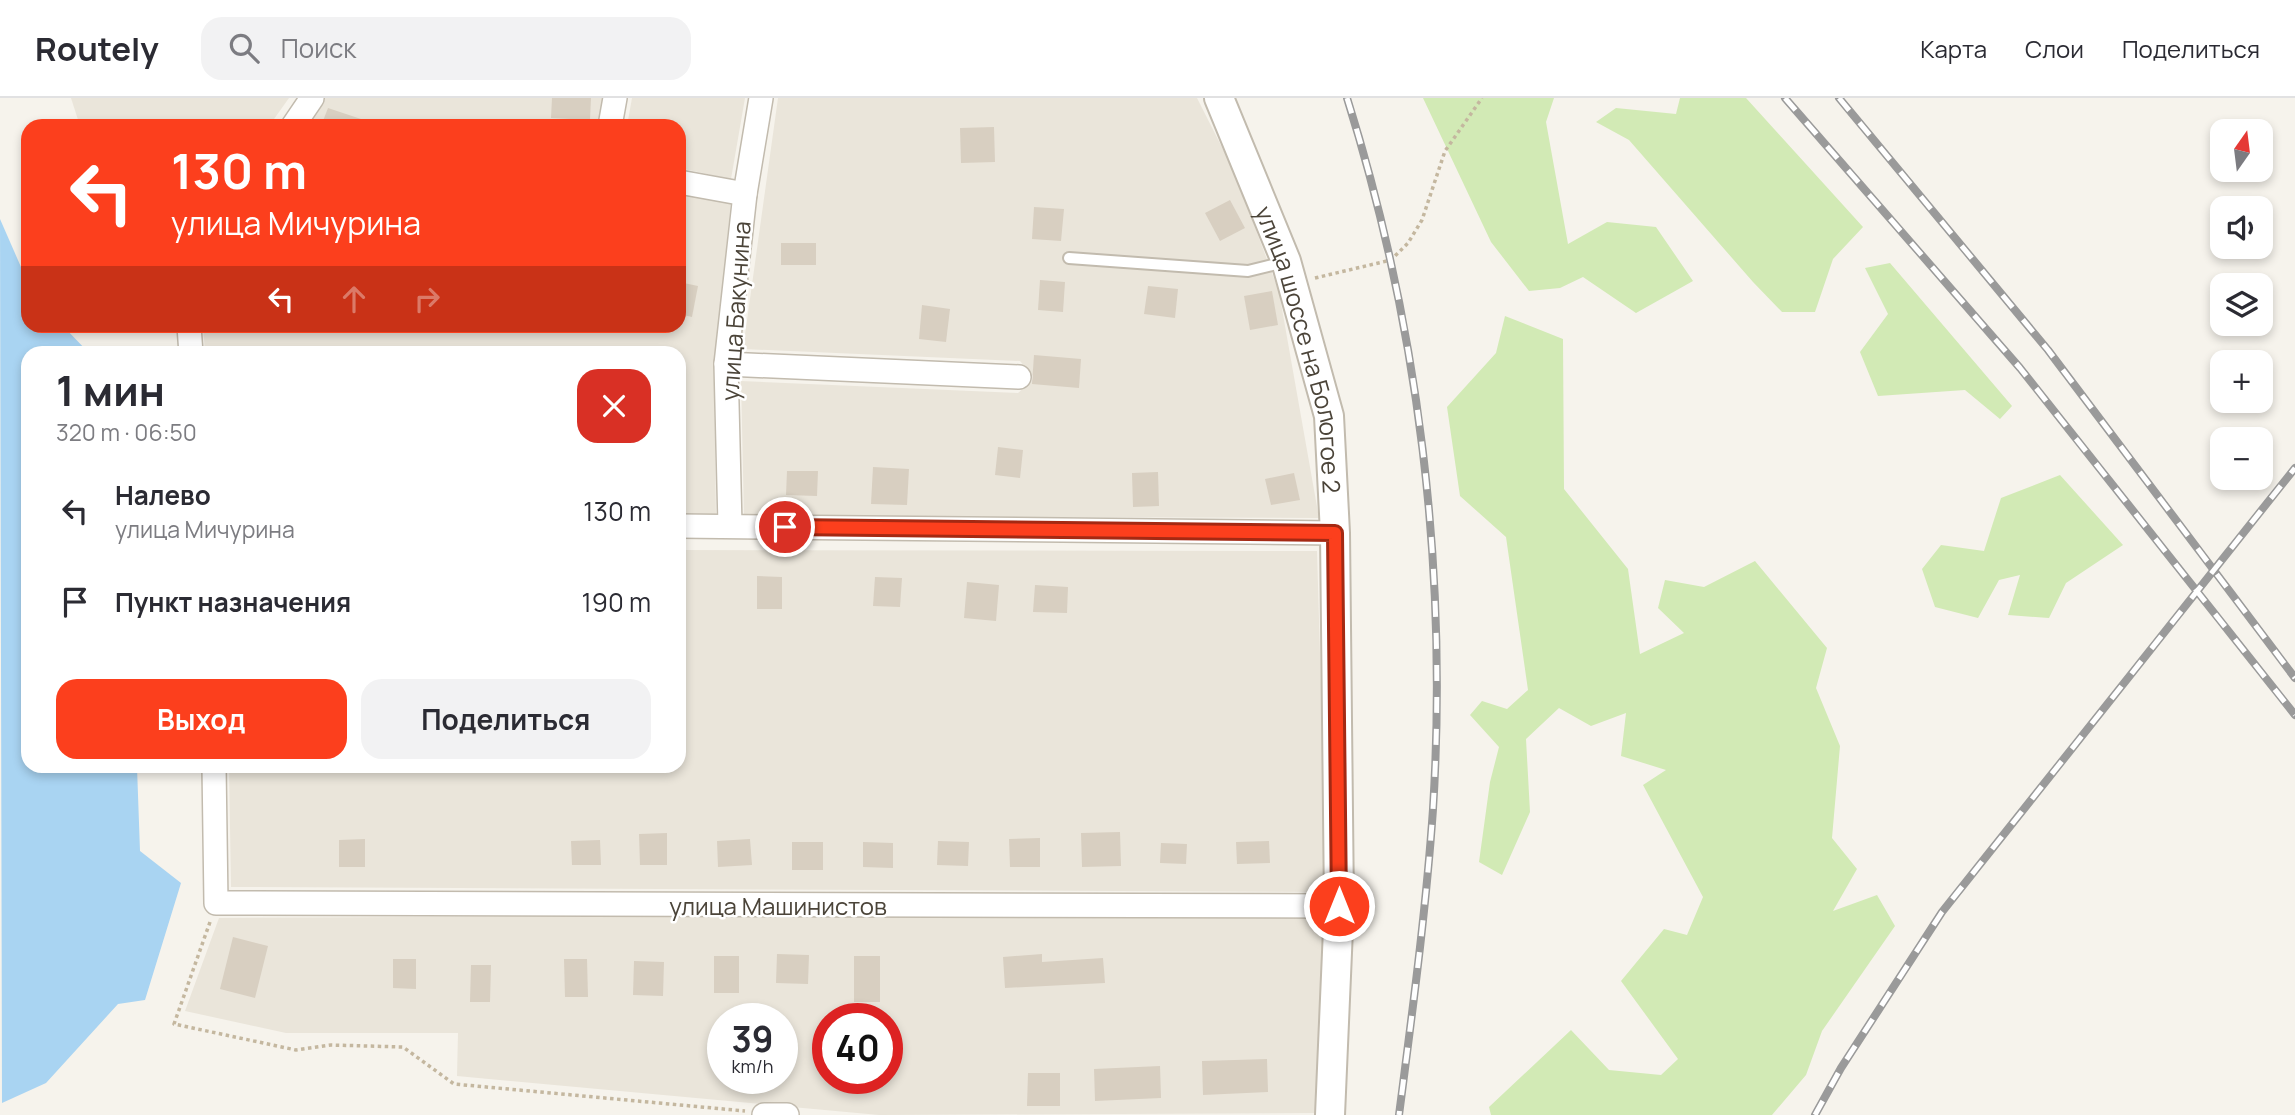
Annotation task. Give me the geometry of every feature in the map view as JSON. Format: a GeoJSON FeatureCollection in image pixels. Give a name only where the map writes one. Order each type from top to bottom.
{"type":"FeatureCollection","features":[{"type":"Feature","properties":{"kind":"street"},"geometry":{"type":"LineString","coordinates":[[298,119],[312,98]]}},
{"type":"Feature","properties":{"kind":"street"},"geometry":{"type":"LineString","coordinates":[[611,119],[615,98]]}},
{"type":"Feature","properties":{"kind":"street","name":"улица Бакунина"},"geometry":{"type":"LineString","coordinates":[[730,526],[726,364],[744,194],[761,98]]}},
{"type":"Feature","properties":{"kind":"street","name":"улица шоссе на Бологое 2"},"geometry":{"type":"LineString","coordinates":[[1219,98],[1290,272],[1329,416],[1335,533],[1339,906],[1330,1115]]}},
{"type":"Feature","properties":{"kind":"street"},"geometry":{"type":"LineString","coordinates":[[686,183],[744,194]]}},
{"type":"Feature","properties":{"kind":"street"},"geometry":{"type":"LineString","coordinates":[[726,364],[1019,377]]}},
{"type":"Feature","properties":{"kind":"street"},"geometry":{"type":"LineString","coordinates":[[686,526],[1335,533]]}},
{"type":"Feature","properties":{"kind":"street"},"geometry":{"type":"LineString","coordinates":[[215,773],[216,903]]}},
{"type":"Feature","properties":{"kind":"street","name":"улица Машинистов"},"geometry":{"type":"LineString","coordinates":[[216,903],[1339,906]]}},
{"type":"Feature","properties":{"kind":"lane"},"geometry":{"type":"LineString","coordinates":[[1069,258],[1290,272]]}},
{"type":"Feature","properties":{"kind":"path"},"geometry":{"type":"LineString","coordinates":[[1290,272],[1391,260],[1408,243],[1422,219],[1445,151],[1482,98]]}},
{"type":"Feature","properties":{"kind":"path"},"geometry":{"type":"LineString","coordinates":[[216,903],[174,1024],[296,1050],[331,1045],[403,1047],[454,1084],[772,1114]]}},
{"type":"Feature","properties":{"kind":"shaded area"},"geometry":{"type":"Polygon","coordinates":[[[71,98],[289,98],[274,119],[78,119],[71,98]]]}},
{"type":"Feature","properties":{"kind":"shaded area"},"geometry":{"type":"Polygon","coordinates":[[[320,98],[603,98],[598,119],[312,119],[320,98]]]}},
{"type":"Feature","properties":{"kind":"shaded area"},"geometry":{"type":"Polygon","coordinates":[[[632,98],[745,98],[731,179],[686,169],[686,119],[628,119],[632,98]]]}},
{"type":"Feature","properties":{"kind":"shaded area"},"geometry":{"type":"Polygon","coordinates":[[[778,98],[1197,98],[1235,173],[1279,292],[1319,518],[744,516],[741,381],[1018,393],[1035,378],[1020,361],[743,349],[778,98]]]}},
{"type":"Feature","properties":{"kind":"shaded area"},"geometry":{"type":"Polygon","coordinates":[[[686,196],[731,200],[714,373],[716,517],[686,517],[686,346],[204,346],[204,333],[686,333],[686,196]]]}},
{"type":"Feature","properties":{"kind":"shaded area"},"geometry":{"type":"Polygon","coordinates":[[[686,550],[1317,551],[1327,892],[231,887],[229,773],[686,773],[686,550]]]}},
{"type":"Feature","properties":{"kind":"shaded area"},"geometry":{"type":"Polygon","coordinates":[[[771,915],[1329,917],[1320,1113],[879,1115],[457,1076],[458,1033],[286,1033],[185,1011],[219,918],[771,915]]]}},
{"type":"Feature","properties":{"kind":"green space"},"geometry":{"type":"Polygon","coordinates":[[[1423,98],[1554,98],[1546,122],[1568,244],[1607,222],[1656,227],[1693,281],[1636,313],[1583,277],[1560,288],[1529,291],[1491,242],[1423,98]]]}},
{"type":"Feature","properties":{"kind":"green space"},"geometry":{"type":"Polygon","coordinates":[[[1680,98],[1746,98],[1863,227],[1833,259],[1815,312],[1782,312],[1629,140],[1596,122],[1616,108],[1676,114],[1680,98]]]}},
{"type":"Feature","properties":{"kind":"green space"},"geometry":{"type":"Polygon","coordinates":[[[1890,263],[2012,406],[2000,419],[1965,390],[1878,396],[1860,352],[1888,314],[1865,268],[1890,263]]]}},
{"type":"Feature","properties":{"kind":"green space"},"geometry":{"type":"Polygon","coordinates":[[[1505,316],[1563,339],[1564,489],[1628,569],[1640,654],[1684,633],[1658,608],[1665,580],[1704,587],[1755,561],[1827,648],[1816,688],[1840,746],[1832,838],[1857,869],[1833,911],[1877,895],[1895,926],[1822,1031],[1806,1075],[1772,1115],[1491,1115],[1489,1107],[1571,1030],[1609,1070],[1661,1075],[1678,1059],[1621,981],[1664,929],[1687,935],[1703,897],[1643,785],[1666,770],[1621,756],[1626,713],[1591,726],[1559,708],[1526,739],[1530,812],[1502,875],[1479,862],[1490,782],[1499,747],[1470,715],[1482,701],[1507,709],[1528,690],[1506,537],[1460,496],[1447,407],[1496,353],[1505,316]]]}},
{"type":"Feature","properties":{"kind":"green space"},"geometry":{"type":"Polygon","coordinates":[[[2060,475],[2123,545],[2066,583],[2049,618],[2008,615],[2020,575],[1999,580],[1978,618],[1935,607],[1922,569],[1941,545],[1984,551],[2001,498],[2060,475]]]}},
{"type":"Feature","properties":{"kind":"water"},"geometry":{"type":"Polygon","coordinates":[[[0,219],[21,267],[21,333],[70,333],[82,346],[21,346],[21,773],[137,773],[140,851],[181,883],[145,1000],[118,1004],[46,1083],[2,1103],[0,219]]]}},
{"type":"Feature","properties":{"kind":"building"},"geometry":{"type":"Polygon","coordinates":[[[552,98],[591,98],[590,119],[551,118],[552,98]]]}},
{"type":"Feature","properties":{"kind":"building"},"geometry":{"type":"Polygon","coordinates":[[[328,108],[361,119],[324,119],[328,108]]]}},
{"type":"Feature","properties":{"kind":"building"},"geometry":{"type":"Polygon","coordinates":[[[994,127],[995,162],[961,163],[960,128],[994,127]]]}},
{"type":"Feature","properties":{"kind":"building"},"geometry":{"type":"Polygon","coordinates":[[[1230,200],[1245,228],[1220,241],[1205,213],[1230,200]]]}},
{"type":"Feature","properties":{"kind":"building"},"geometry":{"type":"Polygon","coordinates":[[[1034,207],[1064,209],[1061,241],[1032,239],[1034,207]]]}},
{"type":"Feature","properties":{"kind":"building"},"geometry":{"type":"Polygon","coordinates":[[[781,243],[816,243],[816,265],[781,265],[781,243]]]}},
{"type":"Feature","properties":{"kind":"building"},"geometry":{"type":"Polygon","coordinates":[[[1040,280],[1065,282],[1063,312],[1038,310],[1040,280]]]}},
{"type":"Feature","properties":{"kind":"building"},"geometry":{"type":"Polygon","coordinates":[[[686,283],[698,286],[692,317],[686,316],[686,283]]]}},
{"type":"Feature","properties":{"kind":"building"},"geometry":{"type":"Polygon","coordinates":[[[1148,286],[1178,289],[1175,318],[1144,314],[1148,286]]]}},
{"type":"Feature","properties":{"kind":"building"},"geometry":{"type":"Polygon","coordinates":[[[1272,291],[1278,325],[1250,330],[1244,296],[1272,291]]]}},
{"type":"Feature","properties":{"kind":"building"},"geometry":{"type":"Polygon","coordinates":[[[922,305],[950,309],[946,342],[919,339],[922,305]]]}},
{"type":"Feature","properties":{"kind":"building"},"geometry":{"type":"Polygon","coordinates":[[[1034,355],[1081,359],[1079,388],[1032,384],[1034,355]]]}},
{"type":"Feature","properties":{"kind":"building"},"geometry":{"type":"Polygon","coordinates":[[[998,447],[1023,450],[1020,478],[995,475],[998,447]]]}},
{"type":"Feature","properties":{"kind":"building"},"geometry":{"type":"Polygon","coordinates":[[[873,467],[909,469],[907,505],[871,504],[873,467]]]}},
{"type":"Feature","properties":{"kind":"building"},"geometry":{"type":"Polygon","coordinates":[[[787,471],[818,471],[817,496],[786,495],[787,471]]]}},
{"type":"Feature","properties":{"kind":"building"},"geometry":{"type":"Polygon","coordinates":[[[1158,472],[1159,506],[1133,507],[1132,473],[1158,472]]]}},
{"type":"Feature","properties":{"kind":"building"},"geometry":{"type":"Polygon","coordinates":[[[1294,473],[1300,500],[1271,505],[1265,479],[1294,473]]]}},
{"type":"Feature","properties":{"kind":"building"},"geometry":{"type":"Polygon","coordinates":[[[757,576],[782,577],[782,609],[757,609],[757,576]]]}},
{"type":"Feature","properties":{"kind":"building"},"geometry":{"type":"Polygon","coordinates":[[[875,577],[902,578],[900,607],[873,606],[875,577]]]}},
{"type":"Feature","properties":{"kind":"building"},"geometry":{"type":"Polygon","coordinates":[[[967,582],[999,585],[996,621],[964,618],[967,582]]]}},
{"type":"Feature","properties":{"kind":"building"},"geometry":{"type":"Polygon","coordinates":[[[1035,585],[1068,587],[1067,613],[1033,612],[1035,585]]]}},
{"type":"Feature","properties":{"kind":"building"},"geometry":{"type":"Polygon","coordinates":[[[1120,832],[1121,866],[1082,867],[1081,833],[1120,832]]]}},
{"type":"Feature","properties":{"kind":"building"},"geometry":{"type":"Polygon","coordinates":[[[667,833],[667,865],[640,865],[639,834],[667,833]]]}},
{"type":"Feature","properties":{"kind":"building"},"geometry":{"type":"Polygon","coordinates":[[[1040,838],[1040,867],[1010,867],[1009,839],[1040,838]]]}},
{"type":"Feature","properties":{"kind":"building"},"geometry":{"type":"Polygon","coordinates":[[[365,839],[365,867],[339,867],[339,840],[365,839]]]}},
{"type":"Feature","properties":{"kind":"building"},"geometry":{"type":"Polygon","coordinates":[[[750,839],[752,865],[718,867],[717,841],[750,839]]]}},
{"type":"Feature","properties":{"kind":"building"},"geometry":{"type":"Polygon","coordinates":[[[600,840],[601,865],[572,865],[571,841],[600,840]]]}},
{"type":"Feature","properties":{"kind":"building"},"geometry":{"type":"Polygon","coordinates":[[[938,841],[969,842],[968,866],[937,865],[938,841]]]}},
{"type":"Feature","properties":{"kind":"building"},"geometry":{"type":"Polygon","coordinates":[[[1269,841],[1270,863],[1237,864],[1236,842],[1269,841]]]}},
{"type":"Feature","properties":{"kind":"building"},"geometry":{"type":"Polygon","coordinates":[[[792,842],[823,842],[823,870],[792,870],[792,842]]]}},
{"type":"Feature","properties":{"kind":"building"},"geometry":{"type":"Polygon","coordinates":[[[863,842],[893,843],[893,868],[863,867],[863,842]]]}},
{"type":"Feature","properties":{"kind":"building"},"geometry":{"type":"Polygon","coordinates":[[[1161,843],[1187,844],[1186,864],[1160,863],[1161,843]]]}},
{"type":"Feature","properties":{"kind":"building"},"geometry":{"type":"Polygon","coordinates":[[[233,937],[268,946],[255,998],[220,989],[233,937]]]}},
{"type":"Feature","properties":{"kind":"building"},"geometry":{"type":"Polygon","coordinates":[[[777,954],[809,955],[808,984],[776,983],[777,954]]]}},
{"type":"Feature","properties":{"kind":"building"},"geometry":{"type":"Polygon","coordinates":[[[1042,954],[1042,962],[1103,958],[1105,983],[1005,988],[1003,957],[1042,954]]]}},
{"type":"Feature","properties":{"kind":"building"},"geometry":{"type":"Polygon","coordinates":[[[714,956],[739,956],[739,993],[714,993],[714,956]]]}},
{"type":"Feature","properties":{"kind":"building"},"geometry":{"type":"Polygon","coordinates":[[[854,956],[880,956],[880,1002],[854,1002],[854,956]]]}},
{"type":"Feature","properties":{"kind":"building"},"geometry":{"type":"Polygon","coordinates":[[[393,959],[416,959],[416,989],[393,988],[393,959]]]}},
{"type":"Feature","properties":{"kind":"building"},"geometry":{"type":"Polygon","coordinates":[[[564,959],[587,959],[588,997],[565,997],[564,959]]]}},
{"type":"Feature","properties":{"kind":"building"},"geometry":{"type":"Polygon","coordinates":[[[634,961],[664,962],[663,996],[633,995],[634,961]]]}},
{"type":"Feature","properties":{"kind":"building"},"geometry":{"type":"Polygon","coordinates":[[[471,965],[491,965],[490,1002],[470,1002],[471,965]]]}},
{"type":"Feature","properties":{"kind":"building"},"geometry":{"type":"Polygon","coordinates":[[[1267,1059],[1268,1092],[1203,1095],[1202,1061],[1267,1059]]]}},
{"type":"Feature","properties":{"kind":"building"},"geometry":{"type":"Polygon","coordinates":[[[1160,1066],[1161,1098],[1095,1101],[1094,1069],[1160,1066]]]}},
{"type":"Feature","properties":{"kind":"building"},"geometry":{"type":"Polygon","coordinates":[[[1028,1073],[1060,1073],[1060,1106],[1027,1106],[1028,1073]]]}},
{"type":"Feature","properties":{"kind":"railway"},"geometry":{"type":"LineString","coordinates":[[1347,98],[1372,184],[1410,361],[1423,450],[1436,629],[1437,719],[1433,809],[1423,924],[1399,1115]]}},
{"type":"Feature","properties":{"kind":"railway"},"geometry":{"type":"LineString","coordinates":[[1785,98],[2020,368],[2295,715]]}},
{"type":"Feature","properties":{"kind":"railway"},"geometry":{"type":"LineString","coordinates":[[1839,98],[2048,350],[2295,678]]}},
{"type":"Feature","properties":{"kind":"railway"},"geometry":{"type":"LineString","coordinates":[[1815,1115],[1841,1068],[1942,912],[2295,468]]}},
{"type":"Feature","properties":{"kind":"route"},"geometry":{"type":"LineString","coordinates":[[785,527],[1335,533],[1339,906]]}}]}
